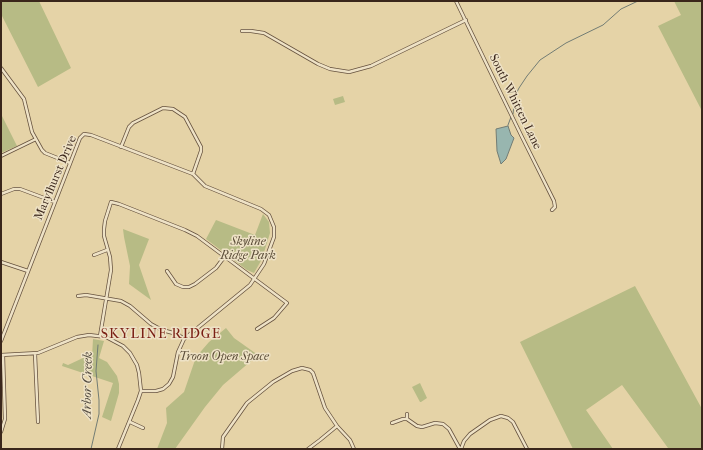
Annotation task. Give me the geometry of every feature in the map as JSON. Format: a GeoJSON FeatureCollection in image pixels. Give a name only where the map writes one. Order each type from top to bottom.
{"type":"FeatureCollection","features":[{"type":"Feature","properties":{"kind":"street","name":"South Whitten Lane"},"geometry":{"type":"LineString","coordinates":[[456,1],[554,201],[555,207],[552,210]]}},
{"type":"Feature","properties":{"kind":"street"},"geometry":{"type":"LineString","coordinates":[[242,31],[264,33],[318,64],[330,69],[349,72],[372,66],[466,20]]}},
{"type":"Feature","properties":{"kind":"street"},"geometry":{"type":"LineString","coordinates":[[1,68],[20,92],[24,100],[32,132],[40,148],[45,153],[70,163]]}},
{"type":"Feature","properties":{"kind":"street"},"geometry":{"type":"LineString","coordinates":[[121,146],[129,127],[133,123],[163,108],[173,109],[186,117],[201,147],[193,174]]}},
{"type":"Feature","properties":{"kind":"street","name":"Marylhurst Drive"},"geometry":{"type":"LineString","coordinates":[[1,340],[80,138],[84,134],[91,135],[121,146],[193,174],[209,189],[267,212],[272,220],[274,232],[264,264],[255,279]]}},
{"type":"Feature","properties":{"kind":"street"},"geometry":{"type":"LineString","coordinates":[[1,156],[36,140]]}},
{"type":"Feature","properties":{"kind":"street"},"geometry":{"type":"LineString","coordinates":[[1,194],[14,189],[20,189],[55,202]]}},
{"type":"Feature","properties":{"kind":"street"},"geometry":{"type":"LineString","coordinates":[[100,336],[112,270],[104,229],[111,202],[185,230],[205,242],[287,304],[274,318],[257,329]]}},
{"type":"Feature","properties":{"kind":"street"},"geometry":{"type":"LineString","coordinates":[[94,255],[107,250]]}},
{"type":"Feature","properties":{"kind":"street"},"geometry":{"type":"LineString","coordinates":[[167,271],[176,284],[183,287],[189,287],[216,268],[224,256]]}},
{"type":"Feature","properties":{"kind":"street"},"geometry":{"type":"LineString","coordinates":[[1,262],[28,271]]}},
{"type":"Feature","properties":{"kind":"street"},"geometry":{"type":"LineString","coordinates":[[141,391],[156,391],[163,389],[169,384],[178,352],[184,339],[245,291],[255,279]]}},
{"type":"Feature","properties":{"kind":"street"},"geometry":{"type":"LineString","coordinates":[[78,296],[86,295],[106,298],[118,300],[128,304],[150,323],[162,330],[177,334],[184,339]]}},
{"type":"Feature","properties":{"kind":"street"},"geometry":{"type":"LineString","coordinates":[[1,432],[5,419],[2,355],[35,354],[81,336],[100,336],[116,342],[130,353],[138,368],[141,391],[130,422],[118,449]]}},
{"type":"Feature","properties":{"kind":"street"},"geometry":{"type":"LineString","coordinates":[[35,354],[38,422]]}},
{"type":"Feature","properties":{"kind":"street"},"geometry":{"type":"LineString","coordinates":[[222,449],[223,437],[247,403],[273,382],[297,369],[307,368],[313,372],[325,408],[337,426],[350,440],[354,449]]}},
{"type":"Feature","properties":{"kind":"street"},"geometry":{"type":"LineString","coordinates":[[406,419],[407,414]]}},
{"type":"Feature","properties":{"kind":"street"},"geometry":{"type":"LineString","coordinates":[[461,449],[464,441],[470,434],[490,420],[502,416],[513,422],[527,449]]}},
{"type":"Feature","properties":{"kind":"street"},"geometry":{"type":"LineString","coordinates":[[392,423],[400,419],[406,419],[417,426],[422,427],[435,423],[446,425],[461,449]]}},
{"type":"Feature","properties":{"kind":"street"},"geometry":{"type":"LineString","coordinates":[[130,422],[143,428]]}},
{"type":"Feature","properties":{"kind":"street"},"geometry":{"type":"LineString","coordinates":[[308,449],[337,426]]}},
{"type":"Feature","properties":{"kind":"green space"},"geometry":{"type":"Polygon","coordinates":[[[1,1],[39,1],[71,68],[38,87],[1,14],[1,1]]]}},
{"type":"Feature","properties":{"kind":"green space"},"geometry":{"type":"Polygon","coordinates":[[[674,1],[702,1],[702,111],[658,26],[681,15],[674,1]]]}},
{"type":"Feature","properties":{"kind":"green space"},"geometry":{"type":"Polygon","coordinates":[[[343,96],[345,102],[335,105],[333,99],[343,96]]]}},
{"type":"Feature","properties":{"kind":"green space"},"geometry":{"type":"Polygon","coordinates":[[[1,114],[17,146],[1,153],[1,114]]]}},
{"type":"Feature","properties":{"kind":"green space","name":"Skyline Ridge Park"},"geometry":{"type":"Polygon","coordinates":[[[263,214],[269,222],[270,233],[262,259],[254,273],[247,270],[206,239],[216,220],[255,235],[263,214]]]}},
{"type":"Feature","properties":{"kind":"green space"},"geometry":{"type":"Polygon","coordinates":[[[123,229],[149,239],[139,265],[151,300],[129,284],[130,266],[123,229]]]}},
{"type":"Feature","properties":{"kind":"green space"},"geometry":{"type":"Polygon","coordinates":[[[635,286],[702,409],[702,449],[667,449],[668,448],[622,385],[586,410],[613,449],[573,449],[520,342],[635,286]]]}},
{"type":"Feature","properties":{"kind":"green space","name":"Troon Open Space"},"geometry":{"type":"Polygon","coordinates":[[[226,328],[234,338],[258,355],[223,385],[175,449],[157,449],[167,423],[166,408],[184,392],[196,357],[209,342],[226,328]]]}},
{"type":"Feature","properties":{"kind":"green space"},"geometry":{"type":"Polygon","coordinates":[[[93,339],[104,341],[99,358],[107,362],[117,376],[119,384],[119,393],[111,421],[102,417],[113,383],[62,366],[63,363],[68,365],[83,358],[92,357],[93,339]]]}},
{"type":"Feature","properties":{"kind":"green space"},"geometry":{"type":"Polygon","coordinates":[[[420,383],[427,398],[421,402],[412,387],[420,383]]]}},
{"type":"Feature","properties":{"kind":"water"},"geometry":{"type":"Polygon","coordinates":[[[508,126],[511,135],[514,138],[506,159],[501,164],[497,151],[496,129],[508,126]]]}},
{"type":"Feature","properties":{"kind":"waterway"},"geometry":{"type":"LineString","coordinates":[[513,114],[515,96],[527,76],[540,60],[566,43],[603,25],[621,9],[638,1]]}},
{"type":"Feature","properties":{"kind":"waterway"},"geometry":{"type":"LineString","coordinates":[[508,125],[511,117]]}},
{"type":"Feature","properties":{"kind":"waterway","name":"Arbor Creek"},"geometry":{"type":"LineString","coordinates":[[91,449],[99,414],[96,371],[98,345]]}},
{"type":"Feature","properties":{"kind":"district","name":"SKYLINE RIDGE"},"geometry":{"type":"Point","coordinates":[161,335]}}]}
